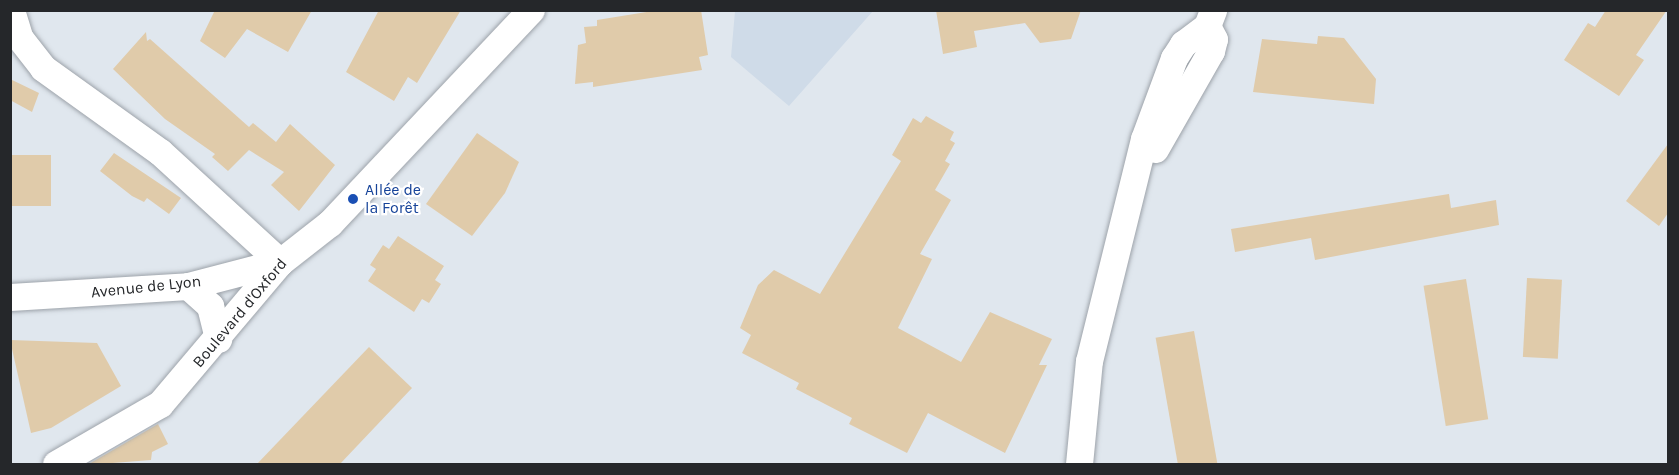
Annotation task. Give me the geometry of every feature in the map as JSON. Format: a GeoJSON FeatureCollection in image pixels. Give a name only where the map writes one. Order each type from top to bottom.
{"type":"FeatureCollection","features":[{"type":"Feature","properties":{"kind":"street"},"geometry":{"type":"LineString","coordinates":[[11,10],[19,37],[43,68],[177,166],[280,262]]}},
{"type":"Feature","properties":{"kind":"street","name":"Boulevard d'Oxford"},"geometry":{"type":"LineString","coordinates":[[56,465],[160,404],[218,339],[280,262],[330,223],[531,10]]}},
{"type":"Feature","properties":{"kind":"street"},"geometry":{"type":"LineString","coordinates":[[1079,465],[1089,361],[1128,201],[1211,51],[1214,39],[1210,18]]}},
{"type":"Feature","properties":{"kind":"street","name":"Avenue de Lyon"},"geometry":{"type":"LineString","coordinates":[[10,297],[188,286],[280,262]]}},
{"type":"Feature","properties":{"kind":"street"},"geometry":{"type":"LineString","coordinates":[[188,286],[210,306],[218,339]]}},
{"type":"Feature","properties":{"kind":"shaded area"},"geometry":{"type":"Polygon","coordinates":[[[735,10],[873,11],[789,106],[731,57],[735,10]]]}},
{"type":"Feature","properties":{"kind":"building"},"geometry":{"type":"Polygon","coordinates":[[[215,10],[312,10],[288,52],[247,29],[225,58],[200,41],[215,10]]]}},
{"type":"Feature","properties":{"kind":"building"},"geometry":{"type":"Polygon","coordinates":[[[379,10],[461,10],[417,83],[408,77],[394,101],[346,72],[379,10]]]}},
{"type":"Feature","properties":{"kind":"building"},"geometry":{"type":"Polygon","coordinates":[[[659,10],[701,10],[708,55],[699,57],[702,70],[593,87],[593,82],[575,84],[578,45],[586,43],[584,27],[597,26],[597,20],[659,10]]]}},
{"type":"Feature","properties":{"kind":"building"},"geometry":{"type":"Polygon","coordinates":[[[936,10],[1081,10],[1071,39],[1040,43],[1025,23],[974,31],[977,47],[943,54],[936,10]]]}},
{"type":"Feature","properties":{"kind":"building"},"geometry":{"type":"Polygon","coordinates":[[[1606,10],[1667,10],[1636,55],[1644,60],[1619,96],[1564,60],[1588,23],[1595,27],[1606,10]]]}},
{"type":"Feature","properties":{"kind":"building"},"geometry":{"type":"Polygon","coordinates":[[[146,32],[147,41],[150,39],[249,127],[253,123],[276,142],[290,124],[335,165],[299,211],[271,185],[284,172],[249,150],[228,171],[212,157],[215,154],[165,119],[113,69],[146,32]]]}},
{"type":"Feature","properties":{"kind":"building"},"geometry":{"type":"Polygon","coordinates":[[[1318,36],[1344,38],[1376,79],[1374,104],[1253,92],[1262,39],[1317,44],[1318,36]]]}},
{"type":"Feature","properties":{"kind":"building"},"geometry":{"type":"Polygon","coordinates":[[[10,79],[39,93],[32,112],[10,100],[10,79]]]}},
{"type":"Feature","properties":{"kind":"building"},"geometry":{"type":"Polygon","coordinates":[[[926,116],[954,132],[950,140],[955,143],[945,161],[950,164],[935,190],[951,200],[920,254],[932,259],[898,328],[961,362],[990,312],[1052,339],[1039,365],[1047,365],[1005,453],[928,413],[907,453],[849,424],[852,418],[796,389],[799,383],[742,353],[751,335],[740,328],[758,285],[774,270],[820,294],[901,161],[892,155],[913,118],[921,123],[926,116]]]}},
{"type":"Feature","properties":{"kind":"building"},"geometry":{"type":"Polygon","coordinates":[[[477,133],[519,162],[505,193],[472,236],[426,204],[477,133]]]}},
{"type":"Feature","properties":{"kind":"building"},"geometry":{"type":"Polygon","coordinates":[[[1668,144],[1668,213],[1659,226],[1626,201],[1668,144]]]}},
{"type":"Feature","properties":{"kind":"building"},"geometry":{"type":"Polygon","coordinates":[[[114,153],[181,198],[169,214],[147,198],[144,202],[132,196],[100,171],[114,153]]]}},
{"type":"Feature","properties":{"kind":"building"},"geometry":{"type":"Polygon","coordinates":[[[10,155],[51,155],[51,206],[10,206],[10,155]]]}},
{"type":"Feature","properties":{"kind":"building"},"geometry":{"type":"Polygon","coordinates":[[[1449,194],[1451,208],[1496,200],[1499,225],[1315,260],[1311,238],[1235,252],[1231,229],[1449,194]]]}},
{"type":"Feature","properties":{"kind":"building"},"geometry":{"type":"Polygon","coordinates":[[[398,236],[444,266],[435,280],[441,284],[429,303],[422,299],[414,312],[368,281],[376,269],[370,265],[383,245],[389,249],[398,236]]]}},
{"type":"Feature","properties":{"kind":"building"},"geometry":{"type":"Polygon","coordinates":[[[1527,278],[1562,280],[1558,359],[1523,357],[1527,278]]]}},
{"type":"Feature","properties":{"kind":"building"},"geometry":{"type":"Polygon","coordinates":[[[1466,279],[1488,419],[1446,426],[1424,286],[1466,279]]]}},
{"type":"Feature","properties":{"kind":"building"},"geometry":{"type":"Polygon","coordinates":[[[1194,331],[1217,464],[1178,464],[1156,338],[1194,331]]]}},
{"type":"Feature","properties":{"kind":"building"},"geometry":{"type":"Polygon","coordinates":[[[10,340],[97,343],[121,386],[51,428],[31,433],[10,340]]]}},
{"type":"Feature","properties":{"kind":"building"},"geometry":{"type":"Polygon","coordinates":[[[369,347],[412,388],[339,465],[256,465],[369,347]]]}},
{"type":"Feature","properties":{"kind":"building"},"geometry":{"type":"Polygon","coordinates":[[[158,424],[168,444],[152,452],[151,460],[87,465],[158,424]]]}},
{"type":"Feature","properties":{"kind":"place","name":"Allée de la Forêt"},"geometry":{"type":"Point","coordinates":[353,199]}}]}
